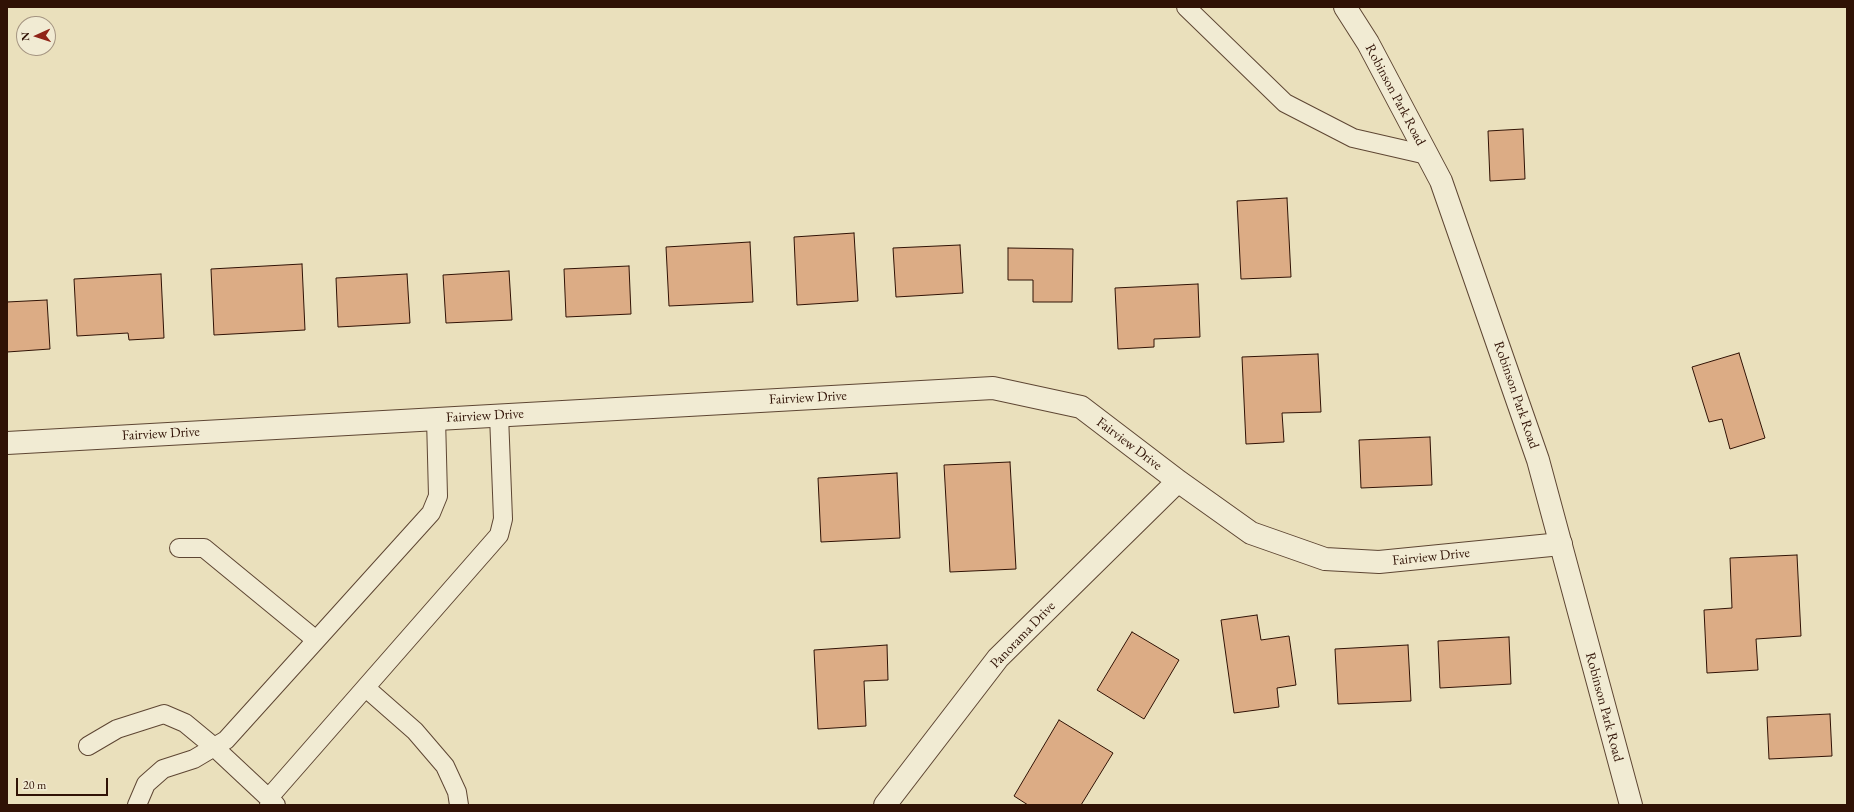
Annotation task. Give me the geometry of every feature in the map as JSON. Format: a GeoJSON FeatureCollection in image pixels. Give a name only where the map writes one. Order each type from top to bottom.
{"type":"FeatureCollection","features":[{"type":"Feature","properties":{"kind":"street","name":"Robinson Park Road"},"geometry":{"type":"LineString","coordinates":[[1345,7],[1368,43],[1441,182],[1538,460],[1631,805]]}},
{"type":"Feature","properties":{"kind":"street","name":"Fairview Drive"},"geometry":{"type":"LineString","coordinates":[[7,443],[993,388],[1080,407],[1178,481],[1251,533],[1325,559],[1379,562],[1561,544]]}},
{"type":"Feature","properties":{"kind":"street","name":"Panorama Drive"},"geometry":{"type":"LineString","coordinates":[[885,805],[998,658],[1178,481]]}},
{"type":"Feature","properties":{"kind":"lane"},"geometry":{"type":"LineString","coordinates":[[1186,7],[1286,103],[1353,138],[1427,155]]}},
{"type":"Feature","properties":{"kind":"lane"},"geometry":{"type":"LineString","coordinates":[[272,804],[273,793],[499,535],[503,519],[499,415]]}},
{"type":"Feature","properties":{"kind":"lane"},"geometry":{"type":"LineString","coordinates":[[137,805],[146,784],[163,769],[194,759],[226,740],[431,513],[438,496],[436,418]]}},
{"type":"Feature","properties":{"kind":"lane"},"geometry":{"type":"LineString","coordinates":[[179,548],[204,548],[316,640]]}},
{"type":"Feature","properties":{"kind":"lane"},"geometry":{"type":"LineString","coordinates":[[366,688],[415,732],[445,766],[457,792],[459,805]]}},
{"type":"Feature","properties":{"kind":"lane"},"geometry":{"type":"LineString","coordinates":[[88,746],[117,730],[164,714],[185,723],[214,747],[272,804]]}},
{"type":"Feature","properties":{"kind":"building"},"geometry":{"type":"Polygon","coordinates":[[[1523,129],[1525,179],[1490,181],[1488,131],[1523,129]]]}},
{"type":"Feature","properties":{"kind":"building"},"geometry":{"type":"Polygon","coordinates":[[[1287,198],[1291,277],[1241,279],[1237,201],[1287,198]]]}},
{"type":"Feature","properties":{"kind":"building"},"geometry":{"type":"Polygon","coordinates":[[[854,233],[858,301],[797,305],[794,237],[854,233]]]}},
{"type":"Feature","properties":{"kind":"building"},"geometry":{"type":"Polygon","coordinates":[[[750,242],[753,302],[669,306],[666,247],[750,242]]]}},
{"type":"Feature","properties":{"kind":"building"},"geometry":{"type":"Polygon","coordinates":[[[960,245],[963,293],[896,297],[893,248],[960,245]]]}},
{"type":"Feature","properties":{"kind":"building"},"geometry":{"type":"Polygon","coordinates":[[[1008,248],[1073,249],[1072,302],[1033,302],[1033,280],[1008,280],[1008,248]]]}},
{"type":"Feature","properties":{"kind":"building"},"geometry":{"type":"Polygon","coordinates":[[[302,264],[305,330],[214,335],[211,269],[302,264]]]}},
{"type":"Feature","properties":{"kind":"building"},"geometry":{"type":"Polygon","coordinates":[[[629,266],[631,314],[566,317],[564,269],[629,266]]]}},
{"type":"Feature","properties":{"kind":"building"},"geometry":{"type":"Polygon","coordinates":[[[509,271],[512,320],[446,323],[443,275],[509,271]]]}},
{"type":"Feature","properties":{"kind":"building"},"geometry":{"type":"Polygon","coordinates":[[[161,274],[164,338],[129,340],[128,333],[77,336],[74,279],[161,274]]]}},
{"type":"Feature","properties":{"kind":"building"},"geometry":{"type":"Polygon","coordinates":[[[407,274],[410,323],[338,327],[336,278],[407,274]]]}},
{"type":"Feature","properties":{"kind":"building"},"geometry":{"type":"Polygon","coordinates":[[[1198,284],[1200,337],[1154,339],[1154,347],[1118,349],[1115,288],[1198,284]]]}},
{"type":"Feature","properties":{"kind":"building"},"geometry":{"type":"Polygon","coordinates":[[[47,300],[50,349],[7,352],[7,302],[47,300]]]}},
{"type":"Feature","properties":{"kind":"building"},"geometry":{"type":"Polygon","coordinates":[[[1739,353],[1765,438],[1730,449],[1722,419],[1709,422],[1692,367],[1739,353]]]}},
{"type":"Feature","properties":{"kind":"building"},"geometry":{"type":"Polygon","coordinates":[[[1318,354],[1321,412],[1282,413],[1284,442],[1246,444],[1242,357],[1318,354]]]}},
{"type":"Feature","properties":{"kind":"building"},"geometry":{"type":"Polygon","coordinates":[[[1430,437],[1432,485],[1361,488],[1359,440],[1430,437]]]}},
{"type":"Feature","properties":{"kind":"building"},"geometry":{"type":"Polygon","coordinates":[[[1010,462],[1016,569],[950,572],[944,465],[1010,462]]]}},
{"type":"Feature","properties":{"kind":"building"},"geometry":{"type":"Polygon","coordinates":[[[897,473],[900,538],[821,542],[818,478],[897,473]]]}},
{"type":"Feature","properties":{"kind":"building"},"geometry":{"type":"Polygon","coordinates":[[[1797,555],[1801,636],[1756,639],[1758,670],[1707,673],[1704,610],[1732,608],[1730,558],[1797,555]]]}},
{"type":"Feature","properties":{"kind":"building"},"geometry":{"type":"Polygon","coordinates":[[[1257,615],[1261,640],[1289,636],[1296,685],[1277,688],[1279,707],[1234,713],[1221,620],[1257,615]]]}},
{"type":"Feature","properties":{"kind":"building"},"geometry":{"type":"Polygon","coordinates":[[[1132,632],[1179,660],[1144,719],[1097,690],[1132,632]]]}},
{"type":"Feature","properties":{"kind":"building"},"geometry":{"type":"Polygon","coordinates":[[[1509,637],[1511,684],[1440,688],[1438,641],[1509,637]]]}},
{"type":"Feature","properties":{"kind":"building"},"geometry":{"type":"Polygon","coordinates":[[[887,645],[888,680],[864,681],[866,726],[818,729],[814,650],[887,645]]]}},
{"type":"Feature","properties":{"kind":"building"},"geometry":{"type":"Polygon","coordinates":[[[1408,645],[1411,701],[1338,704],[1335,649],[1408,645]]]}},
{"type":"Feature","properties":{"kind":"building"},"geometry":{"type":"Polygon","coordinates":[[[1830,714],[1832,756],[1769,759],[1767,717],[1830,714]]]}},
{"type":"Feature","properties":{"kind":"building"},"geometry":{"type":"Polygon","coordinates":[[[1059,720],[1113,753],[1081,805],[1028,805],[1014,796],[1059,720]]]}}]}
